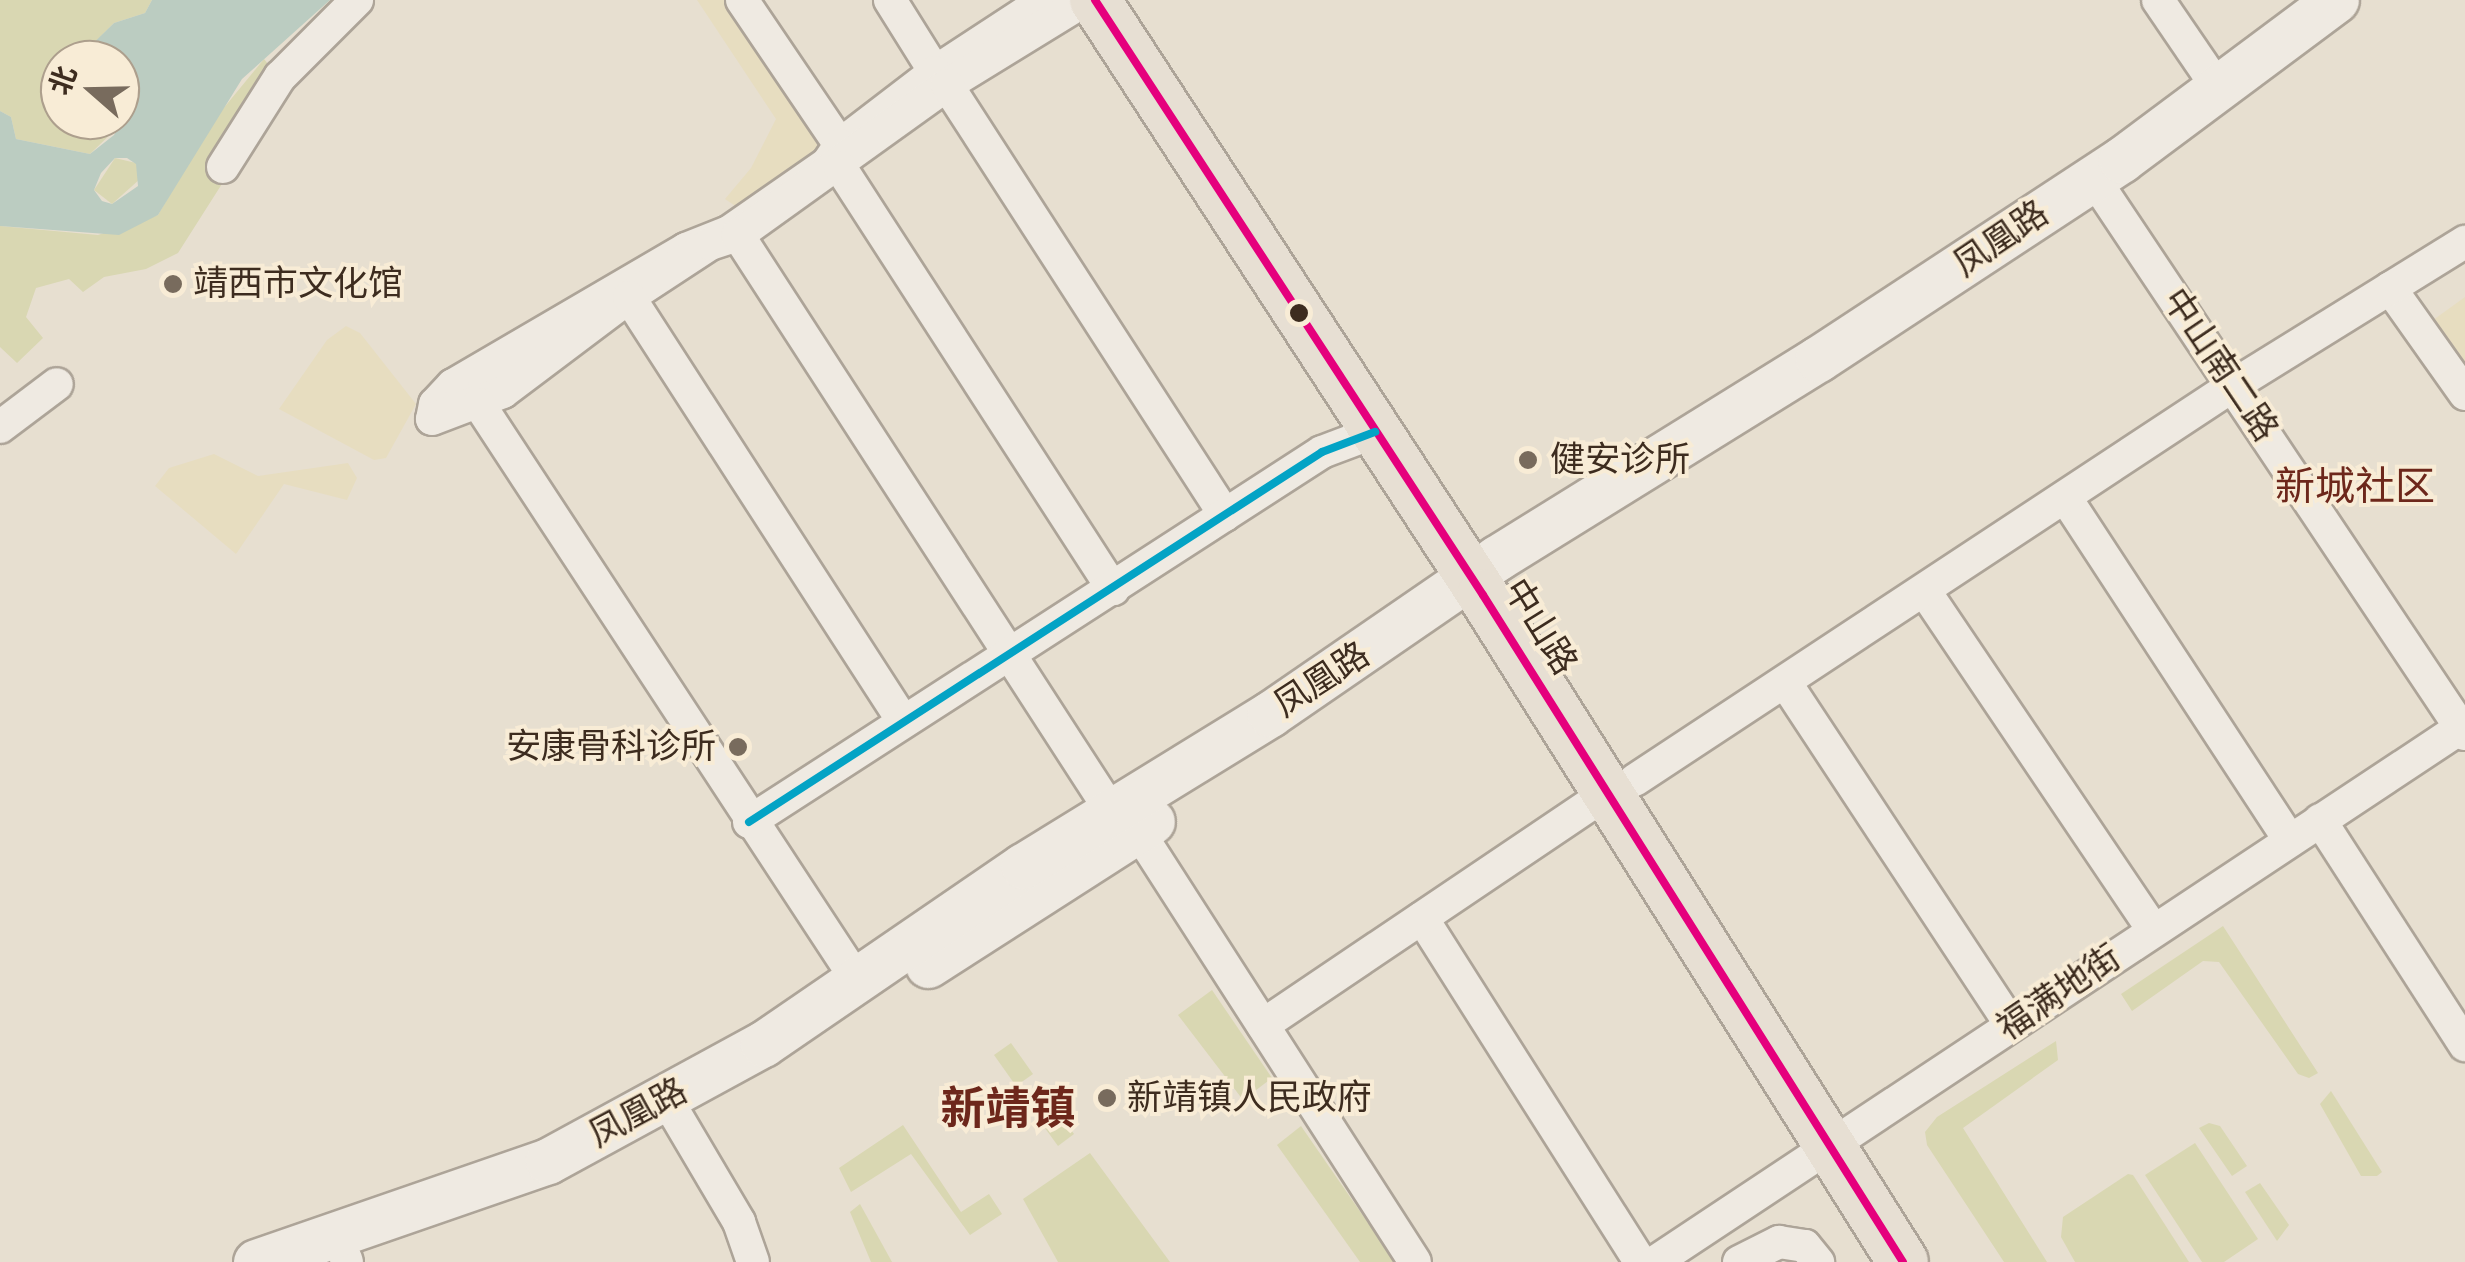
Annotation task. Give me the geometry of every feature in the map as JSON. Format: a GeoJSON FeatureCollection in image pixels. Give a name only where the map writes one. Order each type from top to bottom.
{"type":"FeatureCollection","features":[{"type":"Feature","properties":{"kind":"main road","name":"中山路"},"geometry":{"type":"LineString","coordinates":[[1095,0],[1375,432],[1491,577]]}},
{"type":"Feature","properties":{"kind":"main road","name":"中山路"},"geometry":{"type":"LineString","coordinates":[[1132,0],[1843,1140],[1936,1262]]}},
{"type":"Feature","properties":{"kind":"main road","name":"凤凰路"},"geometry":{"type":"LineString","coordinates":[[1491,577],[2121,160],[2336,0]]}},
{"type":"Feature","properties":{"kind":"main road","name":"凤凰路"},"geometry":{"type":"LineString","coordinates":[[344,1261],[539,1185],[677,1117],[1124,821],[1401,628],[1491,577],[2106,196],[2372,0]]}},
{"type":"Feature","properties":{"kind":"main road","name":"凤凰路"},"geometry":{"type":"LineString","coordinates":[[256,1262],[548,1162],[763,1044],[855,977],[1124,821]]}},
{"type":"Feature","properties":{"kind":"main road","name":"中山路"},"geometry":{"type":"LineString","coordinates":[[1843,1140],[1903,1262]]}},
{"type":"Feature","properties":{"kind":"street"},"geometry":{"type":"LineString","coordinates":[[223,167],[280,77],[356,0]]}},
{"type":"Feature","properties":{"kind":"street"},"geometry":{"type":"LineString","coordinates":[[742,0],[1113,590]]}},
{"type":"Feature","properties":{"kind":"street"},"geometry":{"type":"LineString","coordinates":[[890,0],[1226,516]]}},
{"type":"Feature","properties":{"kind":"street"},"geometry":{"type":"LineString","coordinates":[[840,156],[728,232],[686,249],[453,386],[434,404],[432,419],[479,404],[524,379],[629,296],[710,244],[738,235],[1045,0]]}},
{"type":"Feature","properties":{"kind":"street"},"geometry":{"type":"LineString","coordinates":[[941,79],[1085,0]]}},
{"type":"Feature","properties":{"kind":"street"},"geometry":{"type":"LineString","coordinates":[[2158,0],[2218,88]]}},
{"type":"Feature","properties":{"kind":"street","name":"中山南二路"},"geometry":{"type":"LineString","coordinates":[[2106,196],[2464,729]]}},
{"type":"Feature","properties":{"kind":"street"},"geometry":{"type":"LineString","coordinates":[[738,235],[1009,656],[1263,1024],[1415,1262]]}},
{"type":"Feature","properties":{"kind":"street"},"geometry":{"type":"LineString","coordinates":[[1263,1024],[1621,786],[1926,594],[2234,385],[2465,242]]}},
{"type":"Feature","properties":{"kind":"street"},"geometry":{"type":"LineString","coordinates":[[2390,288],[2465,394]]}},
{"type":"Feature","properties":{"kind":"street"},"geometry":{"type":"LineString","coordinates":[[629,296],[903,721]]}},
{"type":"Feature","properties":{"kind":"street"},"geometry":{"type":"LineString","coordinates":[[0,427],[56,384]]}},
{"type":"Feature","properties":{"kind":"street"},"geometry":{"type":"LineString","coordinates":[[479,404],[748,822],[855,977]]}},
{"type":"Feature","properties":{"kind":"street"},"geometry":{"type":"LineString","coordinates":[[748,822],[1322,452],[1375,432]]}},
{"type":"Feature","properties":{"kind":"street"},"geometry":{"type":"LineString","coordinates":[[2066,500],[2290,841]]}},
{"type":"Feature","properties":{"kind":"street"},"geometry":{"type":"LineString","coordinates":[[1926,594],[2152,929]]}},
{"type":"Feature","properties":{"kind":"street"},"geometry":{"type":"LineString","coordinates":[[1785,682],[2011,1025]]}},
{"type":"Feature","properties":{"kind":"street","name":"福满地街"},"geometry":{"type":"LineString","coordinates":[[1655,1262],[1843,1140],[2152,929],[2464,729]]}},
{"type":"Feature","properties":{"kind":"street"},"geometry":{"type":"LineString","coordinates":[[2320,820],[2465,1045]]}},
{"type":"Feature","properties":{"kind":"street"},"geometry":{"type":"LineString","coordinates":[[1422,918],[1640,1262]]}},
{"type":"Feature","properties":{"kind":"street"},"geometry":{"type":"LineString","coordinates":[[677,1117],[739,1222],[753,1262]]}},
{"type":"Feature","properties":{"kind":"street"},"geometry":{"type":"LineString","coordinates":[[1740,1262],[1779,1242],[1805,1246],[1818,1262]]}},
{"type":"Feature","properties":{"kind":"shaded area"},"geometry":{"type":"Polygon","coordinates":[[[0,0],[152,0],[145,13],[114,23],[97,40],[40,40],[40,140],[104,140],[90,154],[16,139],[11,117],[0,111],[0,0]]]}},
{"type":"Feature","properties":{"kind":"shaded area"},"geometry":{"type":"Polygon","coordinates":[[[152,0],[330,0],[242,79],[158,215],[119,235],[0,226],[0,111],[11,117],[16,139],[90,154],[108,140],[140,140],[140,40],[97,40],[114,23],[145,13],[152,0]],[[115,158],[101,173],[94,190],[102,201],[112,204],[138,186],[136,164],[127,158],[115,158]]]}},
{"type":"Feature","properties":{"kind":"shaded area"},"geometry":{"type":"Polygon","coordinates":[[[697,0],[734,0],[825,146],[743,211],[725,199],[751,168],[776,119],[697,0]]]}},
{"type":"Feature","properties":{"kind":"shaded area"},"geometry":{"type":"Polygon","coordinates":[[[264,59],[272,69],[227,176],[178,253],[146,269],[104,277],[83,292],[69,279],[36,288],[26,317],[43,338],[17,363],[0,347],[0,226],[98,235],[158,215],[213,121],[264,59]]]}},
{"type":"Feature","properties":{"kind":"shaded area"},"geometry":{"type":"Polygon","coordinates":[[[115,158],[136,163],[140,179],[112,204],[94,190],[115,158]]]}},
{"type":"Feature","properties":{"kind":"shaded area"},"geometry":{"type":"Polygon","coordinates":[[[2465,297],[2465,372],[2429,323],[2465,297]]]}},
{"type":"Feature","properties":{"kind":"shaded area"},"geometry":{"type":"Polygon","coordinates":[[[346,326],[360,333],[416,404],[386,458],[374,460],[279,409],[327,340],[346,326]]]}},
{"type":"Feature","properties":{"kind":"shaded area"},"geometry":{"type":"Polygon","coordinates":[[[214,454],[258,476],[348,463],[357,478],[347,500],[284,484],[236,554],[155,486],[169,468],[214,454]]]}},
{"type":"Feature","properties":{"kind":"shaded area"},"geometry":{"type":"Polygon","coordinates":[[[2223,926],[2318,1073],[2309,1078],[2298,1074],[2219,962],[2203,961],[2132,1011],[2121,994],[2223,926]]]}},
{"type":"Feature","properties":{"kind":"shaded area"},"geometry":{"type":"Polygon","coordinates":[[[1212,990],[1272,1078],[1243,1100],[1178,1015],[1212,990]]]}},
{"type":"Feature","properties":{"kind":"shaded area"},"geometry":{"type":"Polygon","coordinates":[[[2056,1041],[2058,1060],[1963,1128],[2047,1262],[2004,1262],[1927,1145],[1925,1132],[1937,1117],[2056,1041]]]}},
{"type":"Feature","properties":{"kind":"shaded area"},"geometry":{"type":"Polygon","coordinates":[[[1011,1043],[1033,1074],[1016,1086],[994,1055],[1011,1043]]]}},
{"type":"Feature","properties":{"kind":"shaded area"},"geometry":{"type":"Polygon","coordinates":[[[2331,1091],[2382,1172],[2377,1176],[2361,1176],[2320,1104],[2331,1091]]]}},
{"type":"Feature","properties":{"kind":"shaded area"},"geometry":{"type":"Polygon","coordinates":[[[1051,1102],[1074,1134],[1058,1146],[1034,1113],[1051,1102]]]}},
{"type":"Feature","properties":{"kind":"shaded area"},"geometry":{"type":"Polygon","coordinates":[[[2209,1123],[2220,1126],[2247,1166],[2232,1176],[2199,1128],[2209,1123]]]}},
{"type":"Feature","properties":{"kind":"shaded area"},"geometry":{"type":"Polygon","coordinates":[[[903,1125],[961,1212],[989,1194],[1002,1214],[970,1235],[911,1154],[851,1192],[839,1168],[903,1125]]]}},
{"type":"Feature","properties":{"kind":"shaded area"},"geometry":{"type":"Polygon","coordinates":[[[1301,1126],[1395,1262],[1360,1262],[1277,1145],[1301,1126]]]}},
{"type":"Feature","properties":{"kind":"shaded area"},"geometry":{"type":"Polygon","coordinates":[[[2195,1143],[2258,1239],[2224,1262],[2202,1262],[2145,1175],[2195,1143]]]}},
{"type":"Feature","properties":{"kind":"shaded area"},"geometry":{"type":"Polygon","coordinates":[[[1090,1153],[1170,1262],[1058,1262],[1023,1199],[1090,1153]]]}},
{"type":"Feature","properties":{"kind":"shaded area"},"geometry":{"type":"Polygon","coordinates":[[[2128,1174],[2133,1175],[2189,1262],[2075,1262],[2061,1237],[2063,1217],[2128,1174]]]}},
{"type":"Feature","properties":{"kind":"shaded area"},"geometry":{"type":"Polygon","coordinates":[[[2260,1183],[2289,1225],[2277,1241],[2245,1192],[2260,1183]]]}},
{"type":"Feature","properties":{"kind":"shaded area"},"geometry":{"type":"Polygon","coordinates":[[[860,1204],[892,1262],[871,1262],[850,1212],[860,1204]]]}},
{"type":"Feature","properties":{"kind":"transit line"},"geometry":{"type":"LineString","coordinates":[[1095,0],[1483,595],[1903,1262]]}},
{"type":"Feature","properties":{"kind":"transit line"},"geometry":{"type":"LineString","coordinates":[[749,822],[1322,452],[1375,432]]}},
{"type":"Feature","properties":{"kind":"place","name":"靖西市文化馆"},"geometry":{"type":"Point","coordinates":[173,284]}},
{"type":"Feature","properties":{"kind":"place","name":"健安诊所"},"geometry":{"type":"Point","coordinates":[1528,460]}},
{"type":"Feature","properties":{"kind":"place","name":"安康骨科诊所"},"geometry":{"type":"Point","coordinates":[738,747]}},
{"type":"Feature","properties":{"kind":"place","name":"新靖镇人民政府"},"geometry":{"type":"Point","coordinates":[1107,1098]}},
{"type":"Feature","properties":{"kind":"district","name":"新城社区"},"geometry":{"type":"Point","coordinates":[2355,487]}},
{"type":"Feature","properties":{"kind":"district","name":"新靖镇"},"geometry":{"type":"Point","coordinates":[1008,1109]}}]}
